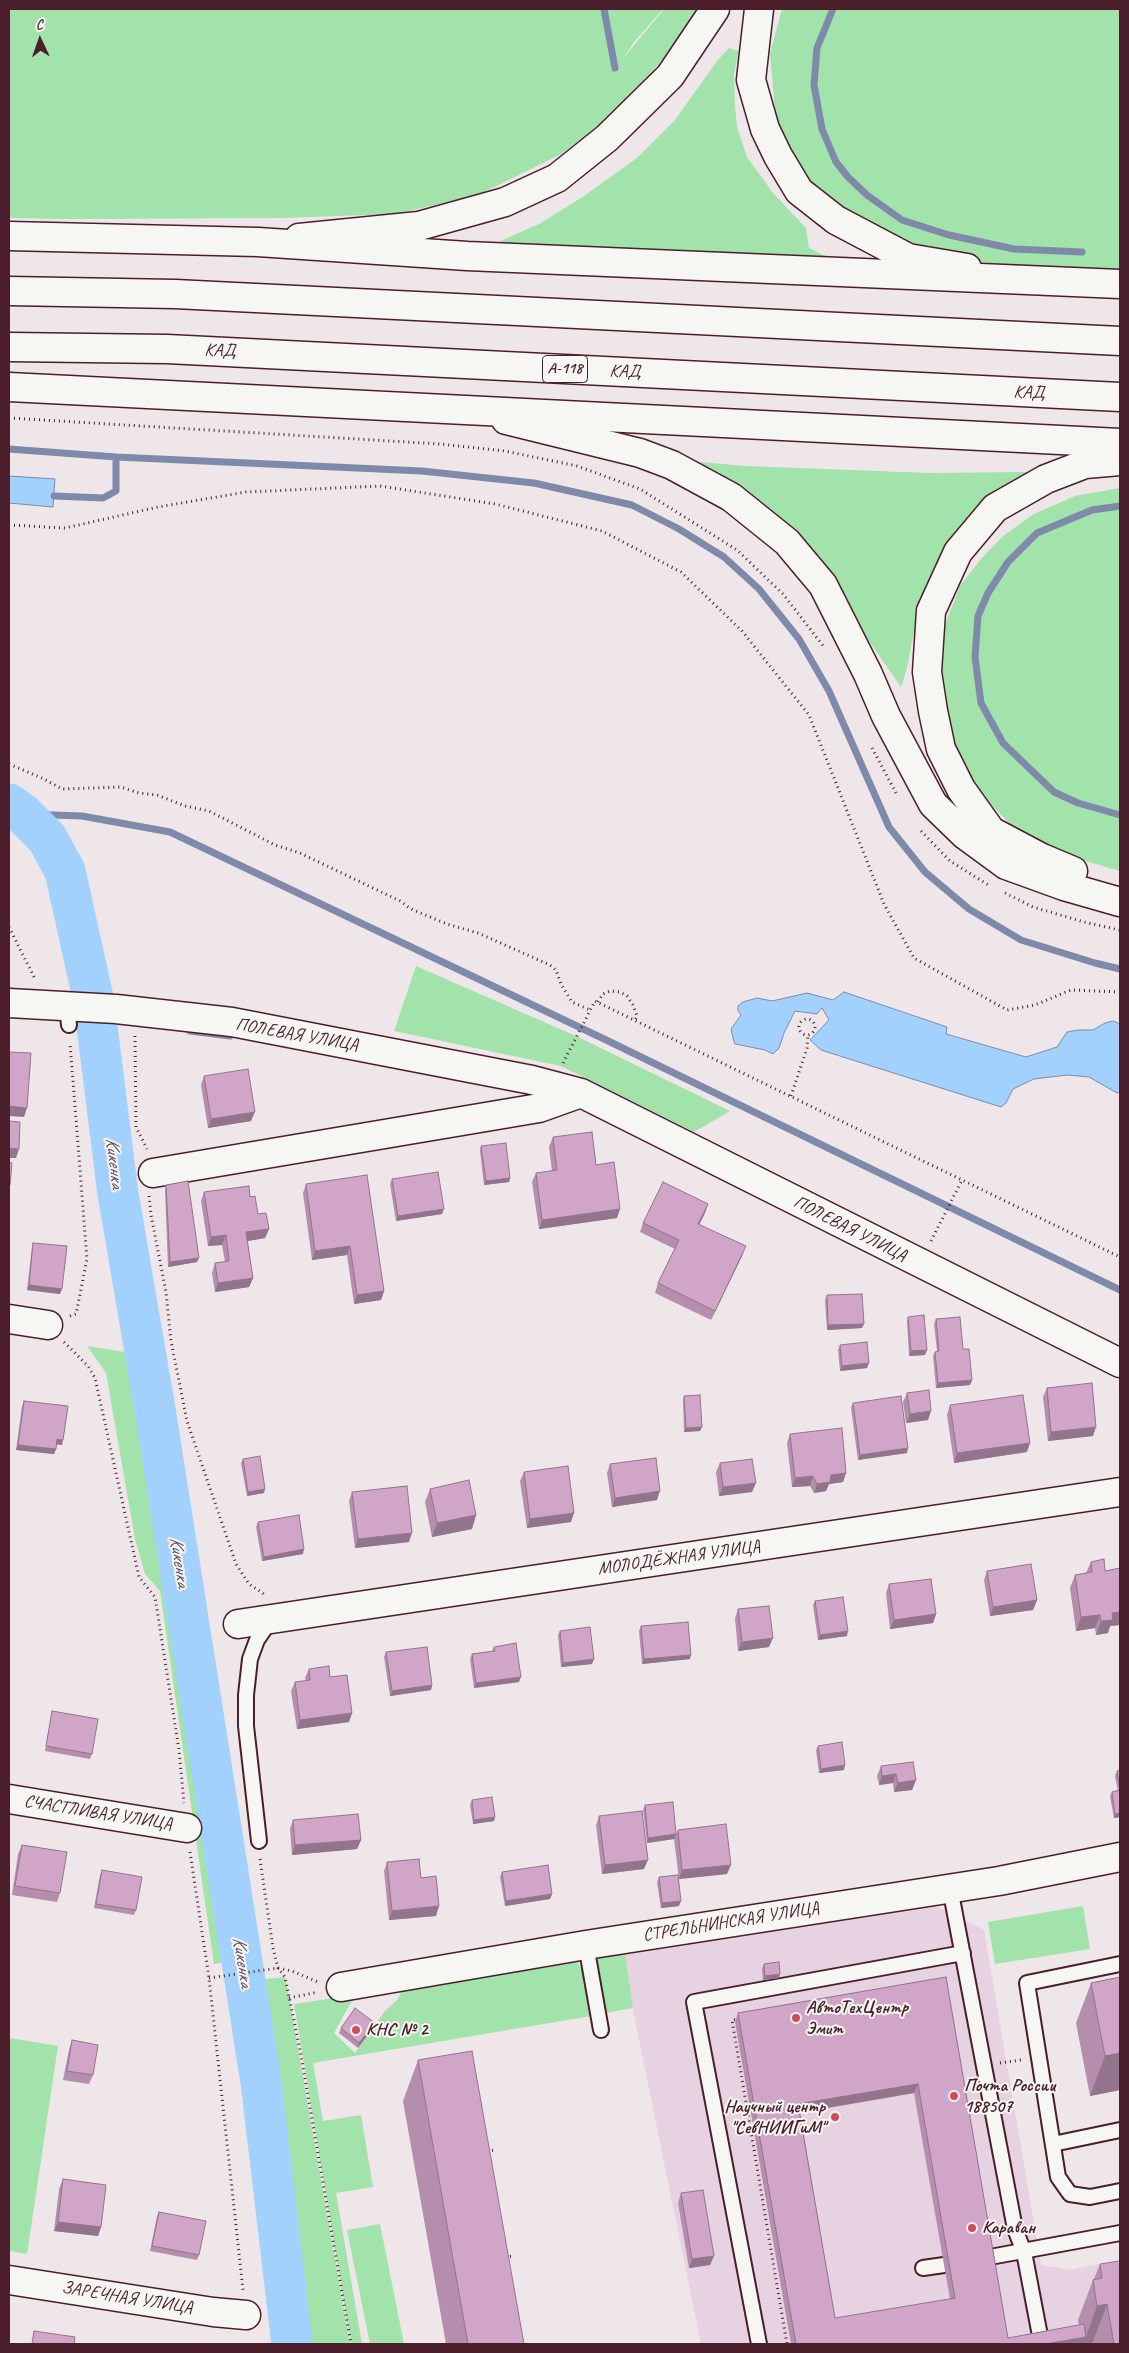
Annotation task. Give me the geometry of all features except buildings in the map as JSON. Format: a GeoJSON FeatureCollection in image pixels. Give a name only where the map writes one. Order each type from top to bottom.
{"type":"FeatureCollection","features":[{"type":"Feature","properties":{"kind":"main road"},"geometry":{"type":"LineString","coordinates":[[258,242],[419,226],[506,202],[557,178],[607,138],[670,76],[714,9]]}},
{"type":"Feature","properties":{"kind":"main road"},"geometry":{"type":"LineString","coordinates":[[759,9],[754,36],[751,80],[765,129],[778,156],[799,191],[836,220],[908,258],[980,271],[1075,281]]}},
{"type":"Feature","properties":{"kind":"main road"},"geometry":{"type":"LineString","coordinates":[[9,236],[258,242],[477,256],[1120,284]]}},
{"type":"Feature","properties":{"kind":"main road"},"geometry":{"type":"LineString","coordinates":[[9,291],[194,295],[1120,341]]}},
{"type":"Feature","properties":{"kind":"main road","name":"КАД"},"geometry":{"type":"LineString","coordinates":[[9,347],[167,349],[1120,397]]}},
{"type":"Feature","properties":{"kind":"main road"},"geometry":{"type":"LineString","coordinates":[[9,387],[1120,443]]}},
{"type":"Feature","properties":{"kind":"main road"},"geometry":{"type":"LineString","coordinates":[[454,409],[542,428],[640,453],[672,465],[732,496],[787,542],[823,585],[868,674],[886,716],[933,804],[965,835],[1006,865],[1064,886],[1120,902]]}},
{"type":"Feature","properties":{"kind":"main road"},"geometry":{"type":"LineString","coordinates":[[1120,461],[1085,464],[1077,467],[1046,479],[995,508],[958,552],[931,611],[927,672],[941,749],[961,789],[991,831],[1042,858],[1081,875],[1120,883]]}},
{"type":"Feature","properties":{"kind":"main road","name":"ПОЛЕВАЯ УЛИЦА"},"geometry":{"type":"LineString","coordinates":[[9,1003],[65,1011],[129,1010],[232,1022],[532,1080],[581,1094],[1120,1363]]}},
{"type":"Feature","properties":{"kind":"main road"},"geometry":{"type":"LineString","coordinates":[[153,1173],[538,1108],[581,1094]]}},
{"type":"Feature","properties":{"kind":"main road"},"geometry":{"type":"LineString","coordinates":[[9,1319],[57,1326]]}},
{"type":"Feature","properties":{"kind":"main road","name":"МОЛОДЁЖНАЯ УЛИЦА"},"geometry":{"type":"LineString","coordinates":[[238,1624],[1120,1492]]}},
{"type":"Feature","properties":{"kind":"main road","name":"СЧАСТЛИВАЯ УЛИЦА"},"geometry":{"type":"LineString","coordinates":[[9,1799],[187,1828]]}},
{"type":"Feature","properties":{"kind":"main road","name":"СТРЕЛЬНИНСКАЯ УЛИЦА"},"geometry":{"type":"LineString","coordinates":[[332,1986],[999,1881],[1120,1857]]}},
{"type":"Feature","properties":{"kind":"main road","name":"ЗАРЕЧНАЯ УЛИЦА"},"geometry":{"type":"LineString","coordinates":[[9,2280],[213,2312],[246,2315]]}},
{"type":"Feature","properties":{"kind":"lane"},"geometry":{"type":"LineString","coordinates":[[259,1841],[246,1726],[246,1695],[250,1659],[264,1628],[272,1618]]}},
{"type":"Feature","properties":{"kind":"lane"},"geometry":{"type":"LineString","coordinates":[[950,1888],[964,1953],[1015,2229],[1024,2252],[1041,2341]]}},
{"type":"Feature","properties":{"kind":"lane"},"geometry":{"type":"LineString","coordinates":[[586,1945],[602,2030]]}},
{"type":"Feature","properties":{"kind":"lane"},"geometry":{"type":"LineString","coordinates":[[759,2344],[694,2002],[964,1953]]}},
{"type":"Feature","properties":{"kind":"lane"},"geometry":{"type":"LineString","coordinates":[[1120,1964],[1027,1983],[1058,2177],[1070,2194],[1090,2197],[1120,2191]]}},
{"type":"Feature","properties":{"kind":"lane"},"geometry":{"type":"LineString","coordinates":[[1053,2144],[1120,2130]]}},
{"type":"Feature","properties":{"kind":"lane"},"geometry":{"type":"LineString","coordinates":[[990,2258],[1120,2233]]}},
{"type":"Feature","properties":{"kind":"lane"},"geometry":{"type":"LineString","coordinates":[[923,2268],[944,2265]]}},
{"type":"Feature","properties":{"kind":"path"},"geometry":{"type":"LineString","coordinates":[[9,418],[440,444],[505,451],[577,466],[640,489],[737,550],[783,594],[827,651]]}},
{"type":"Feature","properties":{"kind":"path"},"geometry":{"type":"LineString","coordinates":[[9,526],[65,528],[158,506],[246,492],[380,486],[495,504],[602,531],[681,572],[742,631],[808,715],[884,904],[914,958],[1007,1010],[1035,1005],[1071,990],[1120,992]]}},
{"type":"Feature","properties":{"kind":"path"},"geometry":{"type":"LineString","coordinates":[[869,741],[881,768],[900,799]]}},
{"type":"Feature","properties":{"kind":"path"},"geometry":{"type":"LineString","coordinates":[[9,764],[62,789],[121,787],[139,793],[158,795],[185,806],[209,811],[227,822],[275,845],[300,853],[400,901],[411,909],[447,924],[478,933],[550,965],[556,970],[561,984],[572,1002],[590,1010]]}},
{"type":"Feature","properties":{"kind":"path"},"geometry":{"type":"LineString","coordinates":[[920,829],[950,861],[991,887]]}},
{"type":"Feature","properties":{"kind":"path"},"geometry":{"type":"LineString","coordinates":[[999,891],[1033,907],[1120,930]]}},
{"type":"Feature","properties":{"kind":"path"},"geometry":{"type":"LineString","coordinates":[[9,927],[29,964],[65,1011],[87,1259],[76,1314],[57,1326],[95,1378],[139,1577],[155,1596],[179,1750],[187,1828],[209,1978],[242,2288]]}},
{"type":"Feature","properties":{"kind":"path"},"geometry":{"type":"LineString","coordinates":[[561,1066],[595,1001],[598,1002],[604,994],[610,991],[620,992],[626,996],[633,1005],[636,1016],[635,1020]]}},
{"type":"Feature","properties":{"kind":"path"},"geometry":{"type":"LineString","coordinates":[[598,1002],[1120,1257]]}},
{"type":"Feature","properties":{"kind":"path"},"geometry":{"type":"LineString","coordinates":[[129,1010],[134,1034],[136,1127],[152,1162],[153,1173],[150,1183],[151,1215],[166,1292],[175,1363],[187,1421],[236,1564],[242,1576],[259,1591]]}},
{"type":"Feature","properties":{"kind":"path"},"geometry":{"type":"LineString","coordinates":[[791,1096],[807,1048],[808,1036],[815,1031],[816,1026],[814,1022],[806,1019],[801,1022],[799,1027],[803,1034],[808,1036]]}},
{"type":"Feature","properties":{"kind":"path"},"geometry":{"type":"LineString","coordinates":[[926,1249],[962,1180]]}},
{"type":"Feature","properties":{"kind":"path"},"geometry":{"type":"LineString","coordinates":[[259,1841],[270,1926],[278,1968],[285,1977],[300,2050],[351,2344]]}},
{"type":"Feature","properties":{"kind":"path"},"geometry":{"type":"LineString","coordinates":[[209,1978],[278,1968],[292,1971],[332,1986]]}},
{"type":"Feature","properties":{"kind":"path"},"geometry":{"type":"LineString","coordinates":[[741,2019],[732,2020],[787,2344]]}},
{"type":"Feature","properties":{"kind":"path"},"geometry":{"type":"LineString","coordinates":[[478,2152],[495,2150]]}},
{"type":"Feature","properties":{"kind":"path"},"geometry":{"type":"LineString","coordinates":[[496,2258],[514,2256]]}},
{"type":"Feature","properties":{"kind":"shaded area","name":"Научный центр \"СевНИИГиМ\""},"geometry":{"type":"Polygon","coordinates":[[[928,1902],[984,1930],[1041,2265],[1069,2270],[1120,2260],[1120,2344],[701,2344],[633,2010],[624,1947],[928,1902]]]}},
{"type":"Feature","properties":{"kind":"green space"},"geometry":{"type":"Polygon","coordinates":[[[9,9],[663,9],[634,42],[621,61],[664,9],[697,9],[675,45],[618,111],[561,154],[478,195],[395,214],[280,218],[66,219],[9,218],[9,9]]]}},
{"type":"Feature","properties":{"kind":"green space"},"geometry":{"type":"Polygon","coordinates":[[[782,9],[1120,9],[1120,276],[1013,268],[913,248],[865,228],[801,175],[784,141],[775,110],[770,54],[782,9]]]}},
{"type":"Feature","properties":{"kind":"green space"},"geometry":{"type":"Polygon","coordinates":[[[729,48],[739,51],[734,74],[735,106],[737,127],[747,157],[773,193],[806,228],[809,248],[836,261],[485,248],[541,223],[584,196],[637,158],[675,120],[717,61],[729,48]]]}},
{"type":"Feature","properties":{"kind":"green space"},"geometry":{"type":"Polygon","coordinates":[[[676,460],[746,466],[930,473],[1029,472],[979,513],[919,605],[907,668],[901,687],[846,608],[676,460]]]}},
{"type":"Feature","properties":{"kind":"green space"},"geometry":{"type":"Polygon","coordinates":[[[1120,488],[1120,871],[1072,857],[1036,840],[1009,823],[975,788],[949,732],[938,695],[940,641],[960,586],[981,559],[1003,536],[1034,514],[1075,496],[1120,488]]]}},
{"type":"Feature","properties":{"kind":"green space"},"geometry":{"type":"Polygon","coordinates":[[[416,966],[576,1036],[730,1111],[694,1132],[561,1066],[394,1031],[416,966]]]}},
{"type":"Feature","properties":{"kind":"green space"},"geometry":{"type":"Polygon","coordinates":[[[90,1031],[102,1031],[107,1042],[124,1203],[145,1322],[192,1633],[233,1880],[245,1968],[241,1971],[236,1983],[234,1960],[214,1964],[160,1591],[145,1574],[135,1539],[106,1373],[87,1346],[131,1353],[163,1517],[87,1035],[90,1031]]]}},
{"type":"Feature","properties":{"kind":"green space"},"geometry":{"type":"Polygon","coordinates":[[[1083,1906],[1090,1949],[995,1964],[988,1922],[1083,1906]]]}},
{"type":"Feature","properties":{"kind":"green space"},"geometry":{"type":"Polygon","coordinates":[[[624,1947],[633,2008],[606,2013],[597,1957],[612,1949],[624,1947]]]}},
{"type":"Feature","properties":{"kind":"green space"},"geometry":{"type":"Polygon","coordinates":[[[570,1959],[578,1963],[582,1971],[591,2016],[313,2063],[323,2121],[361,2115],[373,2187],[336,2193],[362,2344],[351,2344],[294,2004],[355,1995],[334,2033],[355,2053],[385,2011],[397,2000],[406,1984],[570,1959]]]}},
{"type":"Feature","properties":{"kind":"green space"},"geometry":{"type":"Polygon","coordinates":[[[285,1977],[350,2344],[299,2344],[250,1981],[285,1977]]]}},
{"type":"Feature","properties":{"kind":"green space"},"geometry":{"type":"Polygon","coordinates":[[[9,2038],[58,2046],[27,2254],[9,2251],[9,2038]]]}},
{"type":"Feature","properties":{"kind":"green space"},"geometry":{"type":"Polygon","coordinates":[[[380,2224],[404,2344],[370,2344],[347,2230],[380,2224]]]}},
{"type":"Feature","properties":{"kind":"water"},"geometry":{"type":"Polygon","coordinates":[[[9,476],[55,479],[53,507],[9,503],[9,476]]]}},
{"type":"Feature","properties":{"kind":"water"},"geometry":{"type":"Polygon","coordinates":[[[844,992],[947,1027],[946,1034],[1026,1057],[1057,1047],[1067,1032],[1093,1030],[1113,1021],[1120,1024],[1120,1092],[1117,1093],[1089,1077],[1067,1075],[1034,1079],[1013,1089],[1006,1103],[1001,1107],[821,1050],[810,1040],[829,1020],[822,1008],[817,1014],[795,1011],[779,1048],[773,1054],[765,1050],[735,1044],[731,1029],[741,1015],[738,1011],[738,1006],[743,1002],[757,998],[772,1001],[807,993],[833,1000],[844,992]]]}},
{"type":"Feature","properties":{"kind":"waterway"},"geometry":{"type":"LineString","coordinates":[[604,9],[615,68]]}},
{"type":"Feature","properties":{"kind":"waterway"},"geometry":{"type":"LineString","coordinates":[[833,9],[817,48],[814,85],[822,129],[836,162],[848,177],[867,195],[902,220],[949,235],[1014,249],[1082,252]]}},
{"type":"Feature","properties":{"kind":"waterway"},"geometry":{"type":"LineString","coordinates":[[9,449],[116,457],[116,491],[103,498],[54,496]]}},
{"type":"Feature","properties":{"kind":"waterway"},"geometry":{"type":"LineString","coordinates":[[116,457],[422,471],[534,483],[632,505],[679,529],[724,557],[759,589],[799,639],[829,691],[889,827],[925,872],[969,909],[1021,940],[1120,969]]}},
{"type":"Feature","properties":{"kind":"waterway"},"geometry":{"type":"LineString","coordinates":[[1120,506],[1092,510],[1037,533],[1008,562],[988,593],[978,616],[975,657],[981,703],[1003,743],[1054,792],[1078,803],[1120,815]]}},
{"type":"Feature","properties":{"kind":"waterway","name":"Кикенка"},"geometry":{"type":"LineString","coordinates":[[9,804],[23,814],[47,838],[65,871],[94,1002],[118,1194],[155,1409],[261,2082],[292,2344]]}},
{"type":"Feature","properties":{"kind":"waterway"},"geometry":{"type":"LineString","coordinates":[[23,814],[82,816],[170,832],[602,1038],[1120,1290]]}},
{"type":"Feature","properties":{"kind":"waterway"},"geometry":{"type":"LineString","coordinates":[[190,1031],[230,1036]]}},
{"type":"Feature","properties":{"kind":"place","name":"АвтоТехЦентр Эмит"},"geometry":{"type":"Point","coordinates":[796,2018]}},
{"type":"Feature","properties":{"kind":"place","name":"КНС № 2"},"geometry":{"type":"Point","coordinates":[356,2030]}},
{"type":"Feature","properties":{"kind":"place","name":"Почта России 188507"},"geometry":{"type":"Point","coordinates":[954,2096]}},
{"type":"Feature","properties":{"kind":"place","name":"Научный центр \"СевНИИГиМ\""},"geometry":{"type":"Point","coordinates":[835,2117]}},
{"type":"Feature","properties":{"kind":"place","name":"Караван"},"geometry":{"type":"Point","coordinates":[972,2228]}}]}
